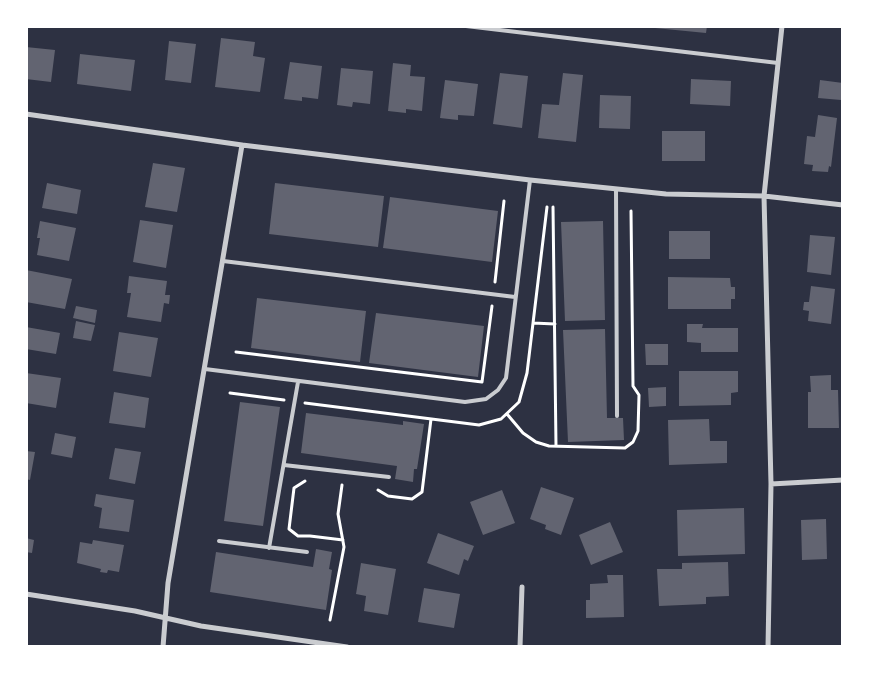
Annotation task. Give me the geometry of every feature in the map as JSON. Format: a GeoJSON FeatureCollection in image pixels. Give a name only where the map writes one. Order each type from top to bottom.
{"type":"FeatureCollection","features":[{"type":"Feature","properties":{"kind":"street"},"geometry":{"type":"LineString","coordinates":[[768,647],[771,484],[764,196],[782,26]]}},
{"type":"Feature","properties":{"kind":"street"},"geometry":{"type":"LineString","coordinates":[[26,114],[242,145],[530,180],[666,194],[764,196],[843,205]]}},
{"type":"Feature","properties":{"kind":"street"},"geometry":{"type":"LineString","coordinates":[[163,647],[168,583],[242,145]]}},
{"type":"Feature","properties":{"kind":"street"},"geometry":{"type":"LineString","coordinates":[[771,484],[843,480]]}},
{"type":"Feature","properties":{"kind":"street"},"geometry":{"type":"LineString","coordinates":[[520,647],[522,587]]}},
{"type":"Feature","properties":{"kind":"street"},"geometry":{"type":"LineString","coordinates":[[26,594],[135,611],[201,626],[347,647]]}},
{"type":"Feature","properties":{"kind":"lane"},"geometry":{"type":"LineString","coordinates":[[466,26],[778,63]]}},
{"type":"Feature","properties":{"kind":"lane"},"geometry":{"type":"LineString","coordinates":[[205,369],[465,402],[486,398],[498,390],[506,378],[530,180]]}},
{"type":"Feature","properties":{"kind":"lane"},"geometry":{"type":"LineString","coordinates":[[616,189],[617,416]]}},
{"type":"Feature","properties":{"kind":"lane"},"geometry":{"type":"LineString","coordinates":[[223,261],[515,297]]}},
{"type":"Feature","properties":{"kind":"lane"},"geometry":{"type":"LineString","coordinates":[[269,548],[298,382]]}},
{"type":"Feature","properties":{"kind":"lane"},"geometry":{"type":"LineString","coordinates":[[284,465],[389,477]]}},
{"type":"Feature","properties":{"kind":"lane"},"geometry":{"type":"LineString","coordinates":[[218,541],[307,552]]}},
{"type":"Feature","properties":{"kind":"path"},"geometry":{"type":"LineString","coordinates":[[236,352],[482,382],[504,201]]}},
{"type":"Feature","properties":{"kind":"path"},"geometry":{"type":"LineString","coordinates":[[230,393],[479,425],[501,419],[518,402],[527,373],[547,207]]}},
{"type":"Feature","properties":{"kind":"path"},"geometry":{"type":"LineString","coordinates":[[553,207],[556,446]]}},
{"type":"Feature","properties":{"kind":"path"},"geometry":{"type":"LineString","coordinates":[[533,323],[555,324]]}},
{"type":"Feature","properties":{"kind":"path"},"geometry":{"type":"LineString","coordinates":[[370,489],[380,490],[388,496],[412,499],[422,492],[431,419]]}},
{"type":"Feature","properties":{"kind":"path"},"geometry":{"type":"LineString","coordinates":[[314,482],[304,481],[294,488],[289,528],[298,536],[344,540]]}},
{"type":"Feature","properties":{"kind":"path"},"geometry":{"type":"LineString","coordinates":[[333,484],[352,486]]}},
{"type":"Feature","properties":{"kind":"path"},"geometry":{"type":"LineString","coordinates":[[330,620],[344,547],[338,514],[342,485]]}},
{"type":"Feature","properties":{"kind":"building"},"geometry":{"type":"Polygon","coordinates":[[[655,26],[707,26],[706,33],[655,28],[655,26]]]}},
{"type":"Feature","properties":{"kind":"building"},"geometry":{"type":"Polygon","coordinates":[[[221,38],[255,42],[253,56],[265,58],[260,92],[215,87],[221,38]]]}},
{"type":"Feature","properties":{"kind":"building"},"geometry":{"type":"Polygon","coordinates":[[[169,41],[196,44],[191,83],[165,80],[169,41]]]}},
{"type":"Feature","properties":{"kind":"building"},"geometry":{"type":"Polygon","coordinates":[[[26,47],[55,50],[51,82],[26,79],[26,47]]]}},
{"type":"Feature","properties":{"kind":"building"},"geometry":{"type":"Polygon","coordinates":[[[80,54],[135,60],[131,91],[77,84],[80,54]]]}},
{"type":"Feature","properties":{"kind":"building"},"geometry":{"type":"Polygon","coordinates":[[[290,62],[322,66],[318,99],[302,97],[302,101],[284,99],[290,62]]]}},
{"type":"Feature","properties":{"kind":"building"},"geometry":{"type":"Polygon","coordinates":[[[393,63],[411,65],[410,76],[425,77],[422,111],[406,109],[406,113],[388,111],[393,63]]]}},
{"type":"Feature","properties":{"kind":"building"},"geometry":{"type":"Polygon","coordinates":[[[341,68],[373,71],[370,104],[353,102],[352,107],[337,105],[341,68]]]}},
{"type":"Feature","properties":{"kind":"building"},"geometry":{"type":"Polygon","coordinates":[[[500,73],[528,76],[522,128],[493,124],[500,73]]]}},
{"type":"Feature","properties":{"kind":"building"},"geometry":{"type":"Polygon","coordinates":[[[563,73],[583,75],[576,142],[538,138],[542,104],[559,105],[563,73]]]}},
{"type":"Feature","properties":{"kind":"building"},"geometry":{"type":"Polygon","coordinates":[[[691,79],[731,81],[730,106],[690,104],[691,79]]]}},
{"type":"Feature","properties":{"kind":"building"},"geometry":{"type":"Polygon","coordinates":[[[445,80],[478,84],[474,116],[458,115],[458,120],[440,118],[445,80]]]}},
{"type":"Feature","properties":{"kind":"building"},"geometry":{"type":"Polygon","coordinates":[[[820,80],[843,83],[841,100],[818,98],[820,80]]]}},
{"type":"Feature","properties":{"kind":"building"},"geometry":{"type":"Polygon","coordinates":[[[600,95],[631,96],[630,129],[599,128],[600,95]]]}},
{"type":"Feature","properties":{"kind":"building"},"geometry":{"type":"Polygon","coordinates":[[[818,115],[837,118],[831,167],[829,166],[828,172],[812,171],[813,165],[804,164],[807,136],[815,137],[818,115]]]}},
{"type":"Feature","properties":{"kind":"building"},"geometry":{"type":"Polygon","coordinates":[[[662,131],[705,131],[705,161],[662,161],[662,131]]]}},
{"type":"Feature","properties":{"kind":"building"},"geometry":{"type":"Polygon","coordinates":[[[153,163],[185,168],[177,212],[145,207],[153,163]]]}},
{"type":"Feature","properties":{"kind":"building"},"geometry":{"type":"Polygon","coordinates":[[[47,183],[81,190],[77,214],[42,208],[47,183]]]}},
{"type":"Feature","properties":{"kind":"building"},"geometry":{"type":"Polygon","coordinates":[[[275,183],[384,196],[378,247],[269,234],[275,183]]]}},
{"type":"Feature","properties":{"kind":"building"},"geometry":{"type":"Polygon","coordinates":[[[390,197],[498,211],[492,262],[383,248],[390,197]]]}},
{"type":"Feature","properties":{"kind":"building"},"geometry":{"type":"Polygon","coordinates":[[[140,220],[173,225],[166,268],[133,262],[140,220]]]}},
{"type":"Feature","properties":{"kind":"building"},"geometry":{"type":"Polygon","coordinates":[[[40,221],[76,228],[69,261],[37,255],[40,221]]]}},
{"type":"Feature","properties":{"kind":"building"},"geometry":{"type":"Polygon","coordinates":[[[603,221],[605,320],[565,321],[561,222],[603,221]]]}},
{"type":"Feature","properties":{"kind":"building"},"geometry":{"type":"Polygon","coordinates":[[[669,231],[710,231],[710,259],[669,259],[669,231]]]}},
{"type":"Feature","properties":{"kind":"building"},"geometry":{"type":"Polygon","coordinates":[[[810,235],[835,237],[831,275],[807,272],[810,235]]]}},
{"type":"Feature","properties":{"kind":"building"},"geometry":{"type":"Polygon","coordinates":[[[26,270],[72,279],[65,309],[26,302],[26,270]]]}},
{"type":"Feature","properties":{"kind":"building"},"geometry":{"type":"Polygon","coordinates":[[[129,276],[167,281],[165,295],[170,295],[169,304],[164,303],[161,322],[127,317],[131,293],[127,293],[129,276]]]}},
{"type":"Feature","properties":{"kind":"building"},"geometry":{"type":"Polygon","coordinates":[[[668,277],[730,278],[731,287],[735,287],[735,299],[731,299],[731,309],[668,309],[668,277]]]}},
{"type":"Feature","properties":{"kind":"building"},"geometry":{"type":"Polygon","coordinates":[[[811,286],[835,289],[831,324],[808,321],[809,311],[803,310],[804,302],[809,302],[811,286]]]}},
{"type":"Feature","properties":{"kind":"building"},"geometry":{"type":"Polygon","coordinates":[[[257,298],[366,311],[360,362],[251,348],[257,298]]]}},
{"type":"Feature","properties":{"kind":"building"},"geometry":{"type":"Polygon","coordinates":[[[76,306],[97,310],[95,323],[73,318],[76,306]]]}},
{"type":"Feature","properties":{"kind":"building"},"geometry":{"type":"Polygon","coordinates":[[[376,313],[484,326],[478,377],[369,363],[376,313]]]}},
{"type":"Feature","properties":{"kind":"building"},"geometry":{"type":"Polygon","coordinates":[[[76,321],[95,325],[91,341],[73,338],[76,321]]]}},
{"type":"Feature","properties":{"kind":"building"},"geometry":{"type":"Polygon","coordinates":[[[687,324],[703,324],[702,328],[738,328],[738,352],[701,352],[701,343],[687,342],[687,324]]]}},
{"type":"Feature","properties":{"kind":"building"},"geometry":{"type":"Polygon","coordinates":[[[26,327],[60,333],[56,354],[26,349],[26,327]]]}},
{"type":"Feature","properties":{"kind":"building"},"geometry":{"type":"Polygon","coordinates":[[[605,329],[607,418],[623,418],[624,440],[568,442],[563,330],[605,329]]]}},
{"type":"Feature","properties":{"kind":"building"},"geometry":{"type":"Polygon","coordinates":[[[119,332],[158,338],[151,377],[113,371],[119,332]]]}},
{"type":"Feature","properties":{"kind":"building"},"geometry":{"type":"Polygon","coordinates":[[[645,344],[668,344],[668,365],[646,365],[645,344]]]}},
{"type":"Feature","properties":{"kind":"building"},"geometry":{"type":"Polygon","coordinates":[[[679,371],[738,371],[738,392],[731,393],[731,405],[679,406],[679,371]]]}},
{"type":"Feature","properties":{"kind":"building"},"geometry":{"type":"Polygon","coordinates":[[[26,373],[61,378],[56,408],[26,403],[26,373]]]}},
{"type":"Feature","properties":{"kind":"building"},"geometry":{"type":"Polygon","coordinates":[[[831,375],[831,390],[838,390],[839,428],[808,428],[808,392],[811,392],[810,376],[831,375]]]}},
{"type":"Feature","properties":{"kind":"building"},"geometry":{"type":"Polygon","coordinates":[[[666,387],[666,406],[649,407],[648,388],[666,387]]]}},
{"type":"Feature","properties":{"kind":"building"},"geometry":{"type":"Polygon","coordinates":[[[114,392],[149,398],[145,428],[109,423],[114,392]]]}},
{"type":"Feature","properties":{"kind":"building"},"geometry":{"type":"Polygon","coordinates":[[[240,402],[280,407],[263,526],[224,521],[240,402]]]}},
{"type":"Feature","properties":{"kind":"building"},"geometry":{"type":"Polygon","coordinates":[[[306,413],[403,425],[403,421],[424,424],[417,469],[414,469],[413,482],[395,479],[397,466],[301,453],[306,413]]]}},
{"type":"Feature","properties":{"kind":"building"},"geometry":{"type":"Polygon","coordinates":[[[709,419],[710,441],[727,441],[727,463],[669,465],[668,420],[709,419]]]}},
{"type":"Feature","properties":{"kind":"building"},"geometry":{"type":"Polygon","coordinates":[[[55,433],[76,437],[72,458],[51,454],[55,433]]]}},
{"type":"Feature","properties":{"kind":"building"},"geometry":{"type":"Polygon","coordinates":[[[115,448],[141,452],[135,484],[109,479],[115,448]]]}},
{"type":"Feature","properties":{"kind":"building"},"geometry":{"type":"Polygon","coordinates":[[[26,451],[35,452],[30,480],[26,479],[26,451]]]}},
{"type":"Feature","properties":{"kind":"building"},"geometry":{"type":"Polygon","coordinates":[[[541,487],[574,498],[561,535],[545,529],[546,525],[530,519],[541,487]]]}},
{"type":"Feature","properties":{"kind":"building"},"geometry":{"type":"Polygon","coordinates":[[[502,490],[515,523],[483,535],[470,502],[502,490]]]}},
{"type":"Feature","properties":{"kind":"building"},"geometry":{"type":"Polygon","coordinates":[[[96,494],[134,500],[129,532],[99,528],[102,508],[94,506],[96,494]]]}},
{"type":"Feature","properties":{"kind":"building"},"geometry":{"type":"Polygon","coordinates":[[[744,508],[745,554],[678,556],[677,510],[744,508]]]}},
{"type":"Feature","properties":{"kind":"building"},"geometry":{"type":"Polygon","coordinates":[[[826,519],[827,559],[802,560],[801,520],[826,519]]]}},
{"type":"Feature","properties":{"kind":"building"},"geometry":{"type":"Polygon","coordinates":[[[610,522],[623,552],[591,565],[579,535],[610,522]]]}},
{"type":"Feature","properties":{"kind":"building"},"geometry":{"type":"Polygon","coordinates":[[[438,533],[474,546],[468,561],[464,559],[459,575],[427,563],[438,533]]]}},
{"type":"Feature","properties":{"kind":"building"},"geometry":{"type":"Polygon","coordinates":[[[26,538],[34,540],[32,553],[26,552],[26,538]]]}},
{"type":"Feature","properties":{"kind":"building"},"geometry":{"type":"Polygon","coordinates":[[[93,540],[124,545],[119,572],[108,570],[107,573],[100,572],[101,569],[77,563],[80,542],[92,544],[93,540]]]}},
{"type":"Feature","properties":{"kind":"building"},"geometry":{"type":"Polygon","coordinates":[[[316,549],[332,552],[329,569],[332,570],[326,610],[210,592],[216,552],[313,567],[316,549]]]}},
{"type":"Feature","properties":{"kind":"building"},"geometry":{"type":"Polygon","coordinates":[[[728,562],[729,596],[706,597],[706,604],[659,606],[657,569],[682,569],[682,563],[728,562]]]}},
{"type":"Feature","properties":{"kind":"building"},"geometry":{"type":"Polygon","coordinates":[[[361,563],[396,569],[388,615],[364,611],[366,596],[356,594],[361,563]]]}},
{"type":"Feature","properties":{"kind":"building"},"geometry":{"type":"Polygon","coordinates":[[[607,575],[623,575],[624,617],[586,618],[586,600],[590,600],[590,584],[608,583],[607,575]]]}},
{"type":"Feature","properties":{"kind":"building"},"geometry":{"type":"Polygon","coordinates":[[[424,588],[460,594],[454,628],[418,622],[424,588]]]}}]}
